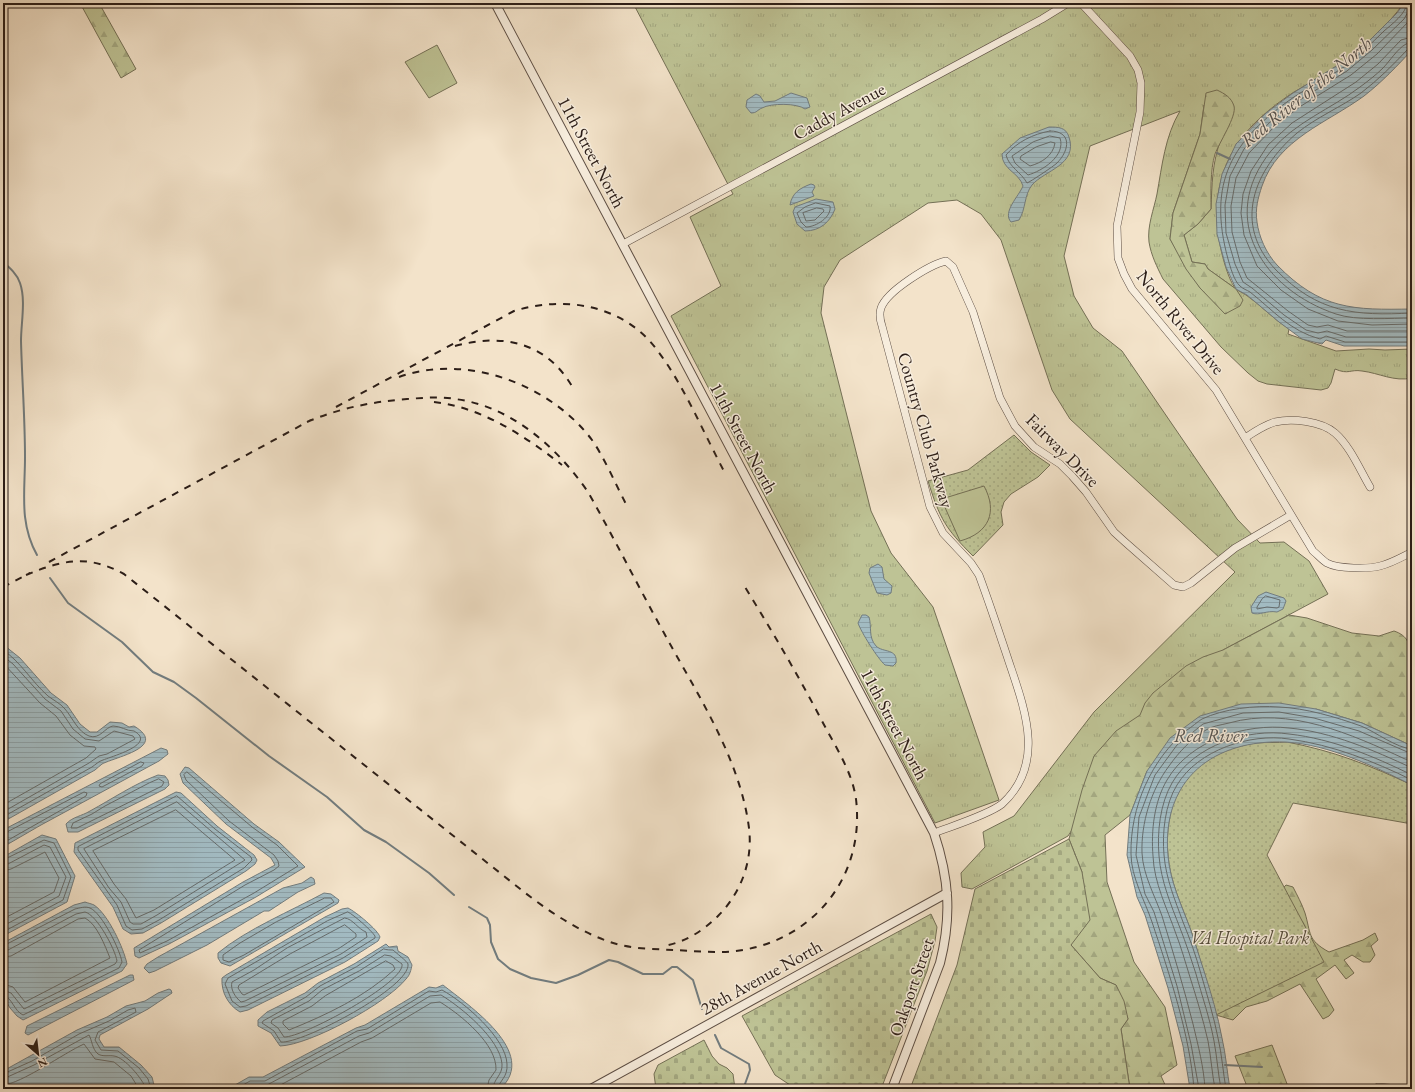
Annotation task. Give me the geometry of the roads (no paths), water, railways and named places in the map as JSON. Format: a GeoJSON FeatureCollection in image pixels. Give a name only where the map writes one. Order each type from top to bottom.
{"type":"FeatureCollection","features":[{"type":"Feature","properties":{"kind":"street","name":"11th Street North"},"geometry":{"type":"LineString","coordinates":[[495,3],[934,833],[943,860],[947,894]]}},
{"type":"Feature","properties":{"kind":"street","name":"Caddy Avenue"},"geometry":{"type":"LineString","coordinates":[[623,244],[1035,23],[1068,3]]}},
{"type":"Feature","properties":{"kind":"street","name":"North River Drive"},"geometry":{"type":"LineString","coordinates":[[1081,3],[1130,56],[1138,70],[1141,83],[1140,112],[1117,226],[1118,258],[1124,274],[1144,305],[1207,378],[1313,551],[1328,564],[1339,567],[1380,566],[1412,552]]}},
{"type":"Feature","properties":{"kind":"street","name":"Country Club Parkway"},"geometry":{"type":"LineString","coordinates":[[934,833],[1000,805],[1010,795],[1020,781],[1026,766],[1028,748],[1026,720],[1021,701],[979,575],[971,563],[943,533],[930,507],[880,316],[881,308],[886,299],[895,290],[935,264],[946,261]]}},
{"type":"Feature","properties":{"kind":"street","name":"Fairway Drive"},"geometry":{"type":"LineString","coordinates":[[946,261],[953,267],[973,312],[1000,398],[1015,426],[1034,447],[1060,464],[1072,476],[1086,492],[1114,532],[1174,584],[1183,587],[1191,583],[1236,547],[1291,515]]}},
{"type":"Feature","properties":{"kind":"street"},"geometry":{"type":"LineString","coordinates":[[1245,438],[1268,425],[1286,420],[1325,426],[1335,433],[1343,442],[1370,487]]}},
{"type":"Feature","properties":{"kind":"street","name":"28th Avenue North"},"geometry":{"type":"LineString","coordinates":[[591,1089],[947,894]]}},
{"type":"Feature","properties":{"kind":"street","name":"Oakport Street"},"geometry":{"type":"LineString","coordinates":[[892,1089],[940,963],[948,924],[947,894]]}},
{"type":"Feature","properties":{"kind":"street"},"geometry":{"type":"LineString","coordinates":[[1378,1087],[1402,1089]]}},
{"type":"Feature","properties":{"kind":"water","name":"Red River of the North"},"geometry":{"type":"Polygon","coordinates":[[[1404,3],[1412,3],[1412,50],[1383,80],[1364,96],[1305,134],[1279,156],[1269,170],[1262,186],[1257,204],[1256,217],[1261,239],[1266,250],[1277,265],[1293,280],[1308,291],[1323,299],[1355,307],[1372,309],[1412,309],[1412,346],[1344,346],[1326,340],[1322,344],[1302,339],[1247,295],[1236,289],[1226,267],[1217,234],[1216,204],[1222,174],[1236,144],[1266,113],[1293,93],[1341,63],[1367,43],[1397,13],[1404,3]]]}},
{"type":"Feature","properties":{"kind":"water"},"geometry":{"type":"Polygon","coordinates":[[[791,93],[807,98],[810,107],[805,109],[790,105],[771,105],[751,113],[746,107],[747,100],[756,94],[760,96],[764,102],[775,101],[791,93]]]}},
{"type":"Feature","properties":{"kind":"water"},"geometry":{"type":"Polygon","coordinates":[[[1049,127],[1064,129],[1066,131],[1071,146],[1069,154],[1065,161],[1032,185],[1029,189],[1019,220],[1011,222],[1009,218],[1010,209],[1023,186],[1018,177],[1005,164],[1002,154],[1020,138],[1049,127]]]}},
{"type":"Feature","properties":{"kind":"water"},"geometry":{"type":"Polygon","coordinates":[[[811,184],[815,187],[812,192],[814,196],[790,205],[797,192],[803,187],[811,184]]]}},
{"type":"Feature","properties":{"kind":"water"},"geometry":{"type":"Polygon","coordinates":[[[816,199],[833,202],[835,209],[824,225],[810,231],[805,231],[797,224],[793,212],[795,207],[816,199]]]}},
{"type":"Feature","properties":{"kind":"water"},"geometry":{"type":"Polygon","coordinates":[[[878,564],[882,567],[884,579],[892,586],[891,593],[887,595],[877,593],[869,573],[870,568],[878,564]]]}},
{"type":"Feature","properties":{"kind":"water"},"geometry":{"type":"Polygon","coordinates":[[[1266,592],[1284,598],[1286,601],[1283,609],[1277,612],[1258,614],[1252,613],[1251,607],[1258,596],[1266,592]]]}},
{"type":"Feature","properties":{"kind":"water"},"geometry":{"type":"Polygon","coordinates":[[[862,615],[869,617],[871,636],[876,646],[895,655],[896,663],[893,666],[885,665],[866,639],[858,623],[862,615]]]}},
{"type":"Feature","properties":{"kind":"water"},"geometry":{"type":"Polygon","coordinates":[[[3,641],[5,646],[20,658],[51,693],[67,705],[80,724],[90,732],[97,732],[110,722],[122,723],[129,727],[134,726],[143,733],[146,740],[143,745],[136,750],[102,764],[95,770],[3,822],[3,641]]]}},
{"type":"Feature","properties":{"kind":"water","name":"Red River"},"geometry":{"type":"Polygon","coordinates":[[[1279,703],[1316,709],[1362,723],[1412,746],[1412,785],[1367,764],[1335,752],[1319,747],[1286,742],[1260,743],[1236,748],[1215,756],[1197,769],[1183,785],[1173,805],[1168,829],[1169,865],[1173,883],[1192,933],[1214,1004],[1223,1044],[1230,1089],[1190,1089],[1183,1046],[1168,988],[1145,915],[1137,897],[1127,855],[1130,815],[1147,771],[1170,738],[1200,716],[1241,704],[1279,703]]]}},
{"type":"Feature","properties":{"kind":"water"},"geometry":{"type":"Polygon","coordinates":[[[161,748],[167,750],[168,754],[159,761],[3,847],[3,830],[161,748]]]}},
{"type":"Feature","properties":{"kind":"water"},"geometry":{"type":"Polygon","coordinates":[[[185,767],[189,768],[254,824],[279,842],[305,867],[256,897],[169,944],[139,958],[135,956],[134,948],[243,882],[275,865],[271,858],[226,824],[183,783],[180,774],[185,767]]]}},
{"type":"Feature","properties":{"kind":"water"},"geometry":{"type":"Polygon","coordinates":[[[158,775],[165,776],[168,780],[169,785],[165,789],[78,832],[68,832],[66,824],[71,820],[158,775]]]}},
{"type":"Feature","properties":{"kind":"water"},"geometry":{"type":"Polygon","coordinates":[[[176,792],[181,793],[217,826],[254,855],[257,860],[255,864],[246,871],[161,923],[143,933],[131,934],[123,929],[113,907],[74,852],[75,843],[176,792]]]}},
{"type":"Feature","properties":{"kind":"water"},"geometry":{"type":"Polygon","coordinates":[[[42,835],[56,839],[75,876],[67,902],[3,936],[3,857],[42,835]]]}},
{"type":"Feature","properties":{"kind":"water"},"geometry":{"type":"Polygon","coordinates":[[[311,877],[314,879],[315,884],[298,892],[269,911],[264,911],[207,945],[155,971],[149,973],[144,968],[147,964],[158,957],[283,888],[302,883],[311,877]]]}},
{"type":"Feature","properties":{"kind":"water"},"geometry":{"type":"Polygon","coordinates":[[[324,893],[331,894],[339,900],[338,903],[230,966],[221,963],[218,958],[218,953],[230,944],[256,928],[324,893]]]}},
{"type":"Feature","properties":{"kind":"water"},"geometry":{"type":"Polygon","coordinates":[[[85,902],[94,905],[105,916],[119,941],[127,964],[122,971],[23,1020],[10,1008],[3,996],[3,943],[74,905],[85,902]]]}},
{"type":"Feature","properties":{"kind":"water"},"geometry":{"type":"Polygon","coordinates":[[[348,908],[361,917],[375,930],[380,937],[378,941],[345,962],[248,1010],[240,1012],[232,1006],[224,993],[222,978],[325,917],[342,909],[348,908]]]}},
{"type":"Feature","properties":{"kind":"water"},"geometry":{"type":"Polygon","coordinates":[[[386,944],[389,947],[397,946],[398,951],[408,957],[412,965],[411,971],[396,989],[366,1010],[328,1031],[293,1044],[280,1046],[271,1033],[258,1026],[258,1020],[267,1012],[305,993],[318,983],[354,964],[386,944]]]}},
{"type":"Feature","properties":{"kind":"water"},"geometry":{"type":"Polygon","coordinates":[[[130,975],[133,975],[134,980],[28,1035],[25,1033],[27,1026],[130,975]]]}},
{"type":"Feature","properties":{"kind":"water"},"geometry":{"type":"Polygon","coordinates":[[[443,985],[483,1017],[496,1031],[506,1046],[511,1060],[510,1075],[500,1089],[228,1089],[249,1077],[263,1077],[356,1028],[365,1025],[429,987],[436,988],[443,985]]]}},
{"type":"Feature","properties":{"kind":"water"},"geometry":{"type":"Polygon","coordinates":[[[169,989],[172,993],[148,1009],[100,1035],[99,1039],[104,1047],[119,1047],[141,1065],[152,1077],[155,1089],[3,1089],[3,1071],[77,1030],[107,1017],[126,1006],[145,1001],[158,993],[169,989]]]}},
{"type":"Feature","properties":{"kind":"waterway"},"geometry":{"type":"LineString","coordinates":[[1217,153],[1230,159]]}},
{"type":"Feature","properties":{"kind":"waterway"},"geometry":{"type":"LineString","coordinates":[[3,262],[17,277],[23,297],[21,341],[25,442],[24,507],[25,519],[31,543],[37,555]]}},
{"type":"Feature","properties":{"kind":"waterway"},"geometry":{"type":"LineString","coordinates":[[50,578],[68,603],[122,642],[153,672],[174,682],[196,698],[269,756],[327,797],[364,830],[386,842],[429,873],[454,895]]}},
{"type":"Feature","properties":{"kind":"waterway"},"geometry":{"type":"LineString","coordinates":[[469,907],[487,918],[490,925],[491,942],[498,959],[510,969],[531,978],[556,983],[578,975],[609,960],[618,962],[643,974],[663,974],[672,967],[677,967],[693,980],[702,1009]]}},
{"type":"Feature","properties":{"kind":"waterway"},"geometry":{"type":"LineString","coordinates":[[715,1035],[721,1048],[749,1064],[750,1070],[745,1084],[748,1089]]}},
{"type":"Feature","properties":{"kind":"waterway"},"geometry":{"type":"LineString","coordinates":[[1225,1065],[1262,1067]]}},
{"type":"Feature","properties":{"kind":"railway"},"geometry":{"type":"LineString","coordinates":[[336,407],[514,311],[533,306],[573,304],[611,314],[628,323],[643,335],[657,350],[685,394],[725,473]]}},
{"type":"Feature","properties":{"kind":"railway"},"geometry":{"type":"LineString","coordinates":[[455,346],[473,342],[490,341],[507,341],[522,345],[537,351],[550,360],[562,372],[573,388]]}},
{"type":"Feature","properties":{"kind":"railway"},"geometry":{"type":"LineString","coordinates":[[399,377],[425,371],[452,369],[478,372],[505,378],[530,389],[554,403],[574,420],[592,440],[626,504]]}},
{"type":"Feature","properties":{"kind":"railway"},"geometry":{"type":"LineString","coordinates":[[307,422],[344,409],[394,400],[443,398],[476,403],[495,410],[531,431],[562,459],[588,492],[716,727],[737,777],[749,828],[749,852],[744,876],[726,907],[718,916],[693,936],[663,946]]}},
{"type":"Feature","properties":{"kind":"railway"},"geometry":{"type":"LineString","coordinates":[[434,402],[469,410],[502,424],[562,465]]}},
{"type":"Feature","properties":{"kind":"railway"},"geometry":{"type":"LineString","coordinates":[[49,562],[311,420]]}},
{"type":"Feature","properties":{"kind":"railway"},"geometry":{"type":"LineString","coordinates":[[26,575],[52,566],[75,561],[98,564],[124,574],[524,892],[554,914],[598,938],[625,946],[717,952],[743,950],[769,943],[793,931],[814,916],[831,898],[844,876],[853,852],[857,826],[856,799],[847,769],[794,670],[745,587]]}},
{"type":"Feature","properties":{"kind":"railway"},"geometry":{"type":"LineString","coordinates":[[3,587],[30,573]]}},
{"type":"Feature","properties":{"kind":"park label","name":"VA Hospital Park"},"geometry":{"type":"Point","coordinates":[1250,937]}}]}
